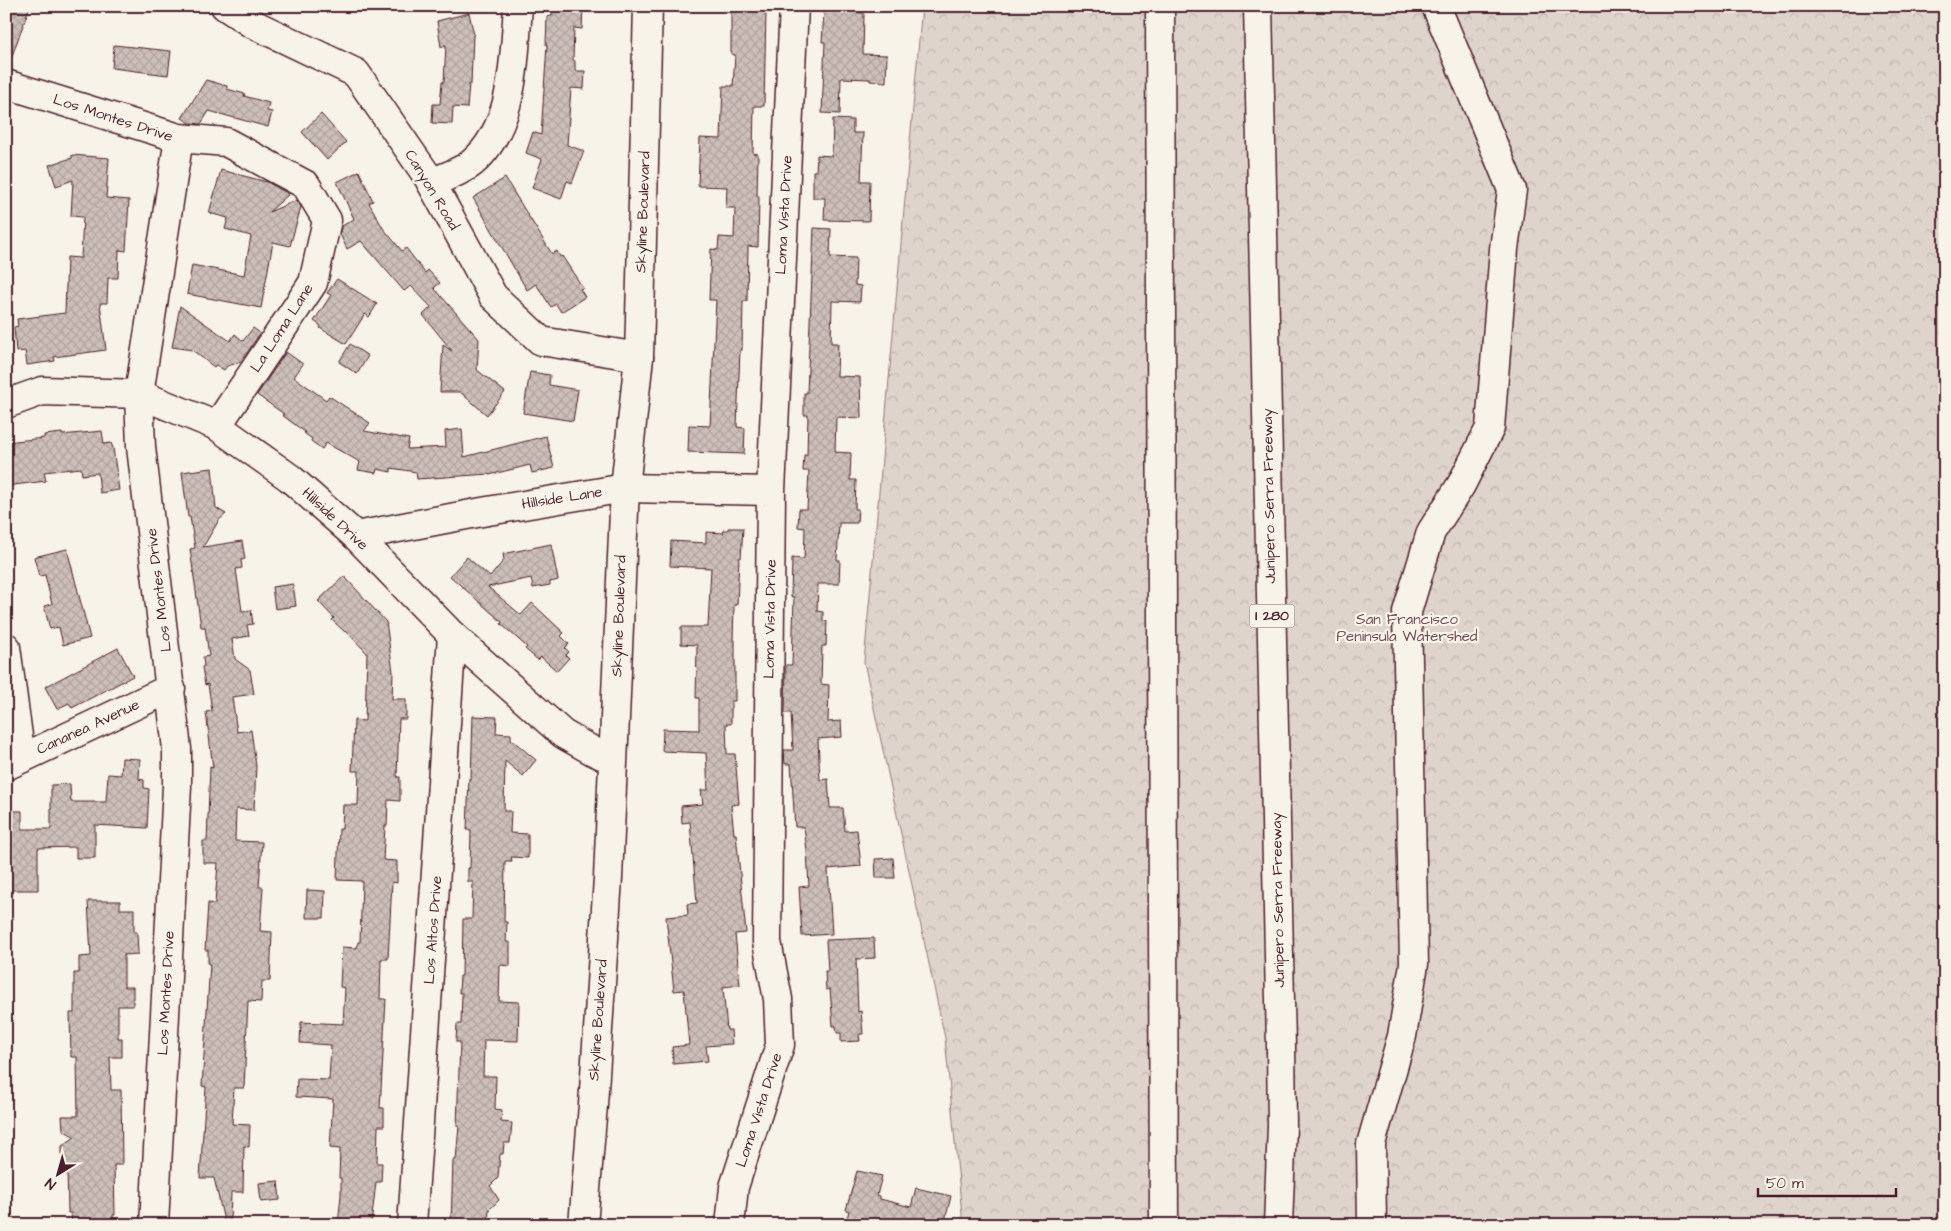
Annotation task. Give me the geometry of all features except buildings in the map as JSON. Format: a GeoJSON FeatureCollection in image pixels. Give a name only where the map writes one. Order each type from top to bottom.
{"type":"FeatureCollection","features":[{"type":"Feature","properties":{"kind":"main road","name":"Canyon Road"},"geometry":{"type":"LineString","coordinates":[[224,6],[251,23],[356,73],[431,183],[493,296],[541,341],[639,356]]}},
{"type":"Feature","properties":{"kind":"main road"},"geometry":{"type":"LineString","coordinates":[[431,183],[471,164],[494,138],[505,110],[514,58],[518,6]]}},
{"type":"Feature","properties":{"kind":"main road","name":"Skyline Boulevard"},"geometry":{"type":"LineString","coordinates":[[583,1225],[608,878],[625,488],[639,356],[648,6]]}},
{"type":"Feature","properties":{"kind":"main road","name":"Loma Vista Drive"},"geometry":{"type":"LineString","coordinates":[[730,1225],[734,1186],[780,1045],[778,1000],[767,942],[771,491],[794,6]]}},
{"type":"Feature","properties":{"kind":"main road"},"geometry":{"type":"LineString","coordinates":[[1160,6],[1164,1225]]}},
{"type":"Feature","properties":{"kind":"main road","name":"Junipero Serra Freeway"},"geometry":{"type":"LineString","coordinates":[[1258,6],[1281,1046],[1282,1126],[1278,1225]]}},
{"type":"Feature","properties":{"kind":"main road"},"geometry":{"type":"LineString","coordinates":[[1372,1225],[1371,1144],[1402,1036],[1414,964],[1407,612],[1431,532],[1461,485],[1490,428],[1504,248],[1512,190],[1436,6]]}},
{"type":"Feature","properties":{"kind":"main road","name":"Los Montes Drive"},"geometry":{"type":"LineString","coordinates":[[6,84],[179,138],[139,394],[142,447],[177,749],[177,786],[154,1225]]}},
{"type":"Feature","properties":{"kind":"main road","name":"La Loma Lane"},"geometry":{"type":"LineString","coordinates":[[179,138],[226,142],[306,185],[327,220],[313,283],[217,426]]}},
{"type":"Feature","properties":{"kind":"main road","name":"Hillside Drive"},"geometry":{"type":"LineString","coordinates":[[6,404],[42,391],[139,394],[217,426],[290,478],[356,536],[452,635],[564,734],[614,760]]}},
{"type":"Feature","properties":{"kind":"main road","name":"Hillside Lane"},"geometry":{"type":"LineString","coordinates":[[356,536],[625,488],[771,491]]}},
{"type":"Feature","properties":{"kind":"main road","name":"Los Altos Drive"},"geometry":{"type":"LineString","coordinates":[[412,1225],[452,635]]}},
{"type":"Feature","properties":{"kind":"main road"},"geometry":{"type":"LineString","coordinates":[[6,647],[14,762]]}},
{"type":"Feature","properties":{"kind":"main road","name":"Cananea Avenue"},"geometry":{"type":"LineString","coordinates":[[14,762],[171,688]]}},
{"type":"Feature","properties":{"kind":"green space","name":"San Francisco Peninsula Watershed"},"geometry":{"type":"Polygon","coordinates":[[[922,6],[1945,6],[1945,1225],[963,1225],[945,1038],[864,662],[922,6]]]}}]}
